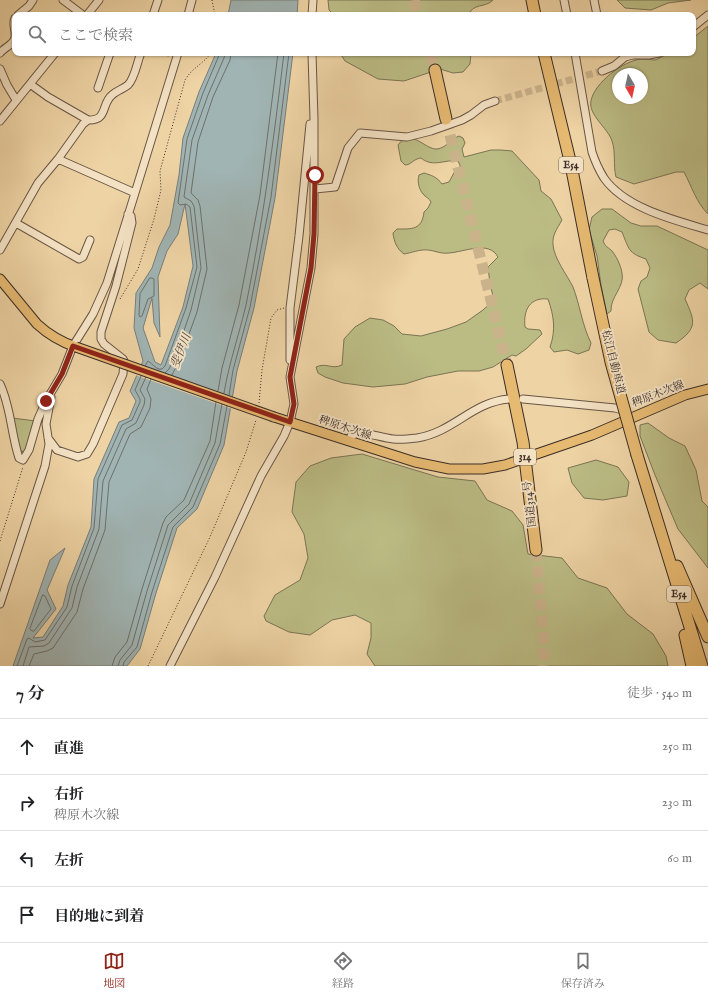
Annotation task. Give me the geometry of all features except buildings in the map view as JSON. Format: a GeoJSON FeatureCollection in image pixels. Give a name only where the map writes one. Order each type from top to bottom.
{"type":"FeatureCollection","features":[{"type":"Feature","properties":{"kind":"highway"},"geometry":{"type":"LineString","coordinates":[[532,0],[534,12]]}},
{"type":"Feature","properties":{"kind":"highway","name":"松江自動車道"},"geometry":{"type":"LineString","coordinates":[[545,56],[571,165],[611,362],[669,562],[702,666]]}},
{"type":"Feature","properties":{"kind":"highway"},"geometry":{"type":"LineString","coordinates":[[435,70],[446,119]]}},
{"type":"Feature","properties":{"kind":"highway","name":"国道314号"},"geometry":{"type":"LineString","coordinates":[[506,365],[525,458],[536,550]]}},
{"type":"Feature","properties":{"kind":"highway"},"geometry":{"type":"LineString","coordinates":[[658,522],[708,637]]}},
{"type":"Feature","properties":{"kind":"highway"},"geometry":{"type":"LineString","coordinates":[[669,562],[692,666]]}},
{"type":"Feature","properties":{"kind":"main road","name":"稗原木次線"},"geometry":{"type":"LineString","coordinates":[[0,279],[37,324],[49,334],[75,347],[274,418],[415,462],[449,468],[483,469],[505,465],[592,435],[686,396],[708,389]]}},
{"type":"Feature","properties":{"kind":"street"},"geometry":{"type":"LineString","coordinates":[[21,12],[33,0]]}},
{"type":"Feature","properties":{"kind":"street"},"geometry":{"type":"LineString","coordinates":[[63,0],[79,12]]}},
{"type":"Feature","properties":{"kind":"street"},"geometry":{"type":"LineString","coordinates":[[89,12],[99,0]]}},
{"type":"Feature","properties":{"kind":"street"},"geometry":{"type":"LineString","coordinates":[[154,12],[158,0]]}},
{"type":"Feature","properties":{"kind":"street"},"geometry":{"type":"LineString","coordinates":[[189,12],[192,0]]}},
{"type":"Feature","properties":{"kind":"street"},"geometry":{"type":"LineString","coordinates":[[312,12],[313,0]]}},
{"type":"Feature","properties":{"kind":"street"},"geometry":{"type":"LineString","coordinates":[[564,0],[566,12]]}},
{"type":"Feature","properties":{"kind":"street"},"geometry":{"type":"LineString","coordinates":[[594,0],[596,12]]}},
{"type":"Feature","properties":{"kind":"street"},"geometry":{"type":"LineString","coordinates":[[696,25],[708,15]]}},
{"type":"Feature","properties":{"kind":"street"},"geometry":{"type":"LineString","coordinates":[[0,53],[12,42]]}},
{"type":"Feature","properties":{"kind":"street"},"geometry":{"type":"LineString","coordinates":[[0,121],[53,56]]}},
{"type":"Feature","properties":{"kind":"street"},"geometry":{"type":"LineString","coordinates":[[109,56],[96,87],[112,94]]}},
{"type":"Feature","properties":{"kind":"street"},"geometry":{"type":"LineString","coordinates":[[30,84],[48,97],[88,120],[95,120],[100,117],[112,94],[125,87],[130,82],[140,56]]}},
{"type":"Feature","properties":{"kind":"street"},"geometry":{"type":"LineString","coordinates":[[0,384],[7,402],[16,450],[20,460],[22,460],[25,458],[46,401],[62,374],[107,283],[177,56]]}},
{"type":"Feature","properties":{"kind":"street"},"geometry":{"type":"LineString","coordinates":[[170,666],[218,570],[261,476],[284,436],[290,422],[294,404],[290,382],[292,364],[311,268],[314,234],[315,190],[312,56]]}},
{"type":"Feature","properties":{"kind":"street"},"geometry":{"type":"LineString","coordinates":[[576,56],[592,152],[604,178],[624,197],[637,205],[677,221],[708,230]]}},
{"type":"Feature","properties":{"kind":"street"},"geometry":{"type":"LineString","coordinates":[[602,71],[614,66],[625,57],[629,56]]}},
{"type":"Feature","properties":{"kind":"street"},"geometry":{"type":"LineString","coordinates":[[0,71],[16,100]]}},
{"type":"Feature","properties":{"kind":"street"},"geometry":{"type":"LineString","coordinates":[[315,190],[335,187],[348,148],[360,133],[407,137],[431,131],[462,120],[484,105],[495,101]]}},
{"type":"Feature","properties":{"kind":"street"},"geometry":{"type":"LineString","coordinates":[[292,364],[290,360],[290,308],[300,236],[310,123],[314,119]]}},
{"type":"Feature","properties":{"kind":"street"},"geometry":{"type":"LineString","coordinates":[[0,250],[38,184],[83,124],[88,120]]}},
{"type":"Feature","properties":{"kind":"street"},"geometry":{"type":"LineString","coordinates":[[58,159],[135,193]]}},
{"type":"Feature","properties":{"kind":"street"},"geometry":{"type":"LineString","coordinates":[[48,438],[57,450],[78,457],[87,454],[93,444],[123,374],[123,358],[104,344],[101,337],[104,319],[116,286],[132,223],[131,216],[128,214]]}},
{"type":"Feature","properties":{"kind":"street"},"geometry":{"type":"LineString","coordinates":[[16,223],[79,259],[83,257],[90,240]]}},
{"type":"Feature","properties":{"kind":"street"},"geometry":{"type":"LineString","coordinates":[[0,604],[42,478],[48,450],[46,424],[52,391]]}},
{"type":"Feature","properties":{"kind":"street"},"geometry":{"type":"LineString","coordinates":[[348,441],[351,436],[357,434],[397,439],[417,438],[430,435],[448,427],[490,402],[509,399]]}},
{"type":"Feature","properties":{"kind":"street"},"geometry":{"type":"LineString","coordinates":[[523,399],[622,409],[627,411],[631,418]]}},
{"type":"Feature","properties":{"kind":"path"},"geometry":{"type":"LineString","coordinates":[[212,0],[214,12]]}},
{"type":"Feature","properties":{"kind":"path"},"geometry":{"type":"LineString","coordinates":[[118,302],[138,269],[154,219],[161,190],[160,171],[185,80],[190,73],[209,56]]}},
{"type":"Feature","properties":{"kind":"path"},"geometry":{"type":"LineString","coordinates":[[259,408],[262,370],[271,318],[274,312],[279,308],[290,308]]}},
{"type":"Feature","properties":{"kind":"path"},"geometry":{"type":"LineString","coordinates":[[148,666],[210,536],[246,452],[257,415]]}},
{"type":"Feature","properties":{"kind":"path"},"geometry":{"type":"LineString","coordinates":[[0,541],[25,458]]}},
{"type":"Feature","properties":{"kind":"green space"},"geometry":{"type":"Polygon","coordinates":[[[328,0],[493,0],[487,4],[476,7],[470,12],[331,12],[329,10],[328,0]]]}},
{"type":"Feature","properties":{"kind":"green space"},"geometry":{"type":"Polygon","coordinates":[[[617,0],[691,0],[668,3],[651,10],[625,8],[617,0]]]}},
{"type":"Feature","properties":{"kind":"green space"},"geometry":{"type":"Polygon","coordinates":[[[708,26],[708,214],[697,199],[684,172],[676,172],[634,184],[616,177],[612,141],[607,131],[592,111],[591,101],[593,94],[598,87],[612,73],[612,104],[648,104],[648,68],[619,68],[627,63],[642,59],[655,60],[665,56],[696,56],[696,36],[708,26]]]}},
{"type":"Feature","properties":{"kind":"green space"},"geometry":{"type":"Polygon","coordinates":[[[342,56],[471,56],[470,64],[463,72],[453,73],[440,69],[404,81],[378,79],[345,61],[342,56]]]}},
{"type":"Feature","properties":{"kind":"green space"},"geometry":{"type":"Polygon","coordinates":[[[459,136],[463,138],[465,143],[462,149],[464,157],[491,150],[512,151],[539,180],[541,191],[551,199],[562,220],[554,235],[554,250],[558,261],[573,287],[585,329],[591,343],[589,350],[578,354],[567,350],[554,352],[550,347],[554,329],[552,311],[548,299],[542,299],[532,302],[529,306],[525,315],[525,327],[528,329],[540,330],[542,334],[516,356],[512,355],[493,367],[479,371],[458,371],[427,377],[405,384],[373,387],[343,383],[318,373],[316,367],[326,365],[335,367],[342,365],[344,339],[355,327],[370,318],[383,320],[394,326],[402,334],[421,336],[466,322],[494,300],[488,267],[498,257],[494,252],[489,249],[476,248],[446,253],[422,250],[404,254],[398,248],[393,236],[393,233],[397,229],[407,229],[419,225],[423,218],[424,212],[431,202],[422,193],[418,183],[419,175],[424,173],[436,178],[442,184],[449,182],[455,171],[460,169],[458,161],[435,163],[421,158],[405,165],[401,161],[398,145],[403,140],[408,138],[437,149],[443,147],[459,136]]]}},
{"type":"Feature","properties":{"kind":"green space"},"geometry":{"type":"Polygon","coordinates":[[[602,209],[612,209],[631,223],[641,226],[657,226],[708,250],[708,289],[700,283],[689,290],[685,299],[691,313],[692,324],[688,333],[676,343],[658,340],[649,332],[638,289],[641,281],[647,277],[650,268],[646,259],[636,255],[630,250],[622,232],[615,229],[609,230],[603,241],[611,250],[621,267],[622,278],[620,287],[611,306],[611,311],[607,314],[597,256],[589,230],[592,217],[602,209]]]}},
{"type":"Feature","properties":{"kind":"green space"},"geometry":{"type":"Polygon","coordinates":[[[12,418],[36,421],[25,453],[20,450],[12,418]]]}},
{"type":"Feature","properties":{"kind":"green space"},"geometry":{"type":"Polygon","coordinates":[[[648,423],[669,438],[685,446],[696,470],[702,501],[708,507],[708,568],[678,529],[655,475],[640,436],[640,425],[648,423]]]}},
{"type":"Feature","properties":{"kind":"green space"},"geometry":{"type":"Polygon","coordinates":[[[362,454],[438,477],[475,481],[487,500],[512,511],[523,525],[528,554],[562,558],[578,578],[607,588],[627,614],[653,634],[666,656],[668,666],[375,666],[367,654],[371,638],[371,623],[355,615],[332,620],[310,635],[289,632],[266,621],[264,616],[275,595],[300,580],[308,558],[304,534],[292,512],[296,482],[310,466],[331,458],[362,454]]]}},
{"type":"Feature","properties":{"kind":"green space"},"geometry":{"type":"Polygon","coordinates":[[[596,460],[618,467],[629,482],[627,496],[603,500],[584,498],[572,483],[568,468],[596,460]]]}},
{"type":"Feature","properties":{"kind":"water"},"geometry":{"type":"Polygon","coordinates":[[[231,0],[298,0],[297,12],[229,12],[231,0]]]}},
{"type":"Feature","properties":{"kind":"water","name":"斐伊川"},"geometry":{"type":"Polygon","coordinates":[[[215,56],[293,56],[275,198],[254,308],[237,371],[224,445],[197,509],[177,528],[140,649],[127,666],[13,666],[50,560],[65,548],[47,590],[56,609],[33,638],[43,637],[63,606],[68,585],[91,527],[94,479],[119,422],[129,418],[136,401],[130,391],[143,361],[134,328],[136,293],[152,268],[159,247],[170,225],[179,175],[183,138],[199,92],[215,56]],[[185,204],[178,234],[167,251],[158,277],[160,337],[154,323],[152,298],[143,328],[155,362],[161,365],[183,307],[193,266],[185,204]]]}},
{"type":"Feature","properties":{"kind":"pier"},"geometry":{"type":"Polygon","coordinates":[[[139,365],[234,399],[232,409],[135,375],[139,365]]]}},
{"type":"Feature","properties":{"kind":"tunnel"},"geometry":{"type":"LineString","coordinates":[[414,0],[417,12]]}},
{"type":"Feature","properties":{"kind":"tunnel"},"geometry":{"type":"LineString","coordinates":[[431,56],[435,70]]}},
{"type":"Feature","properties":{"kind":"tunnel"},"geometry":{"type":"LineString","coordinates":[[495,101],[602,71]]}},
{"type":"Feature","properties":{"kind":"tunnel"},"geometry":{"type":"LineString","coordinates":[[446,119],[507,365]]}},
{"type":"Feature","properties":{"kind":"tunnel"},"geometry":{"type":"LineString","coordinates":[[536,550],[544,647],[543,666]]}},
{"type":"Feature","properties":{"kind":"route"},"geometry":{"type":"LineString","coordinates":[[46,401],[62,374],[73,346],[274,418],[290,422],[294,401],[290,377],[311,268],[314,234],[315,175]]}}]}
